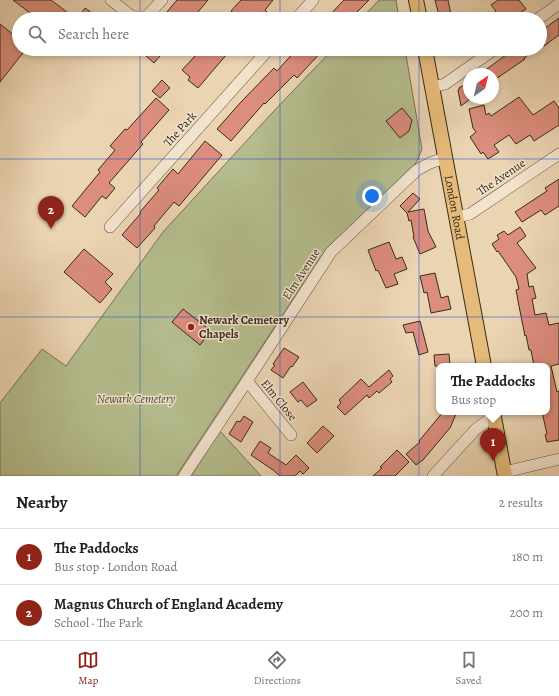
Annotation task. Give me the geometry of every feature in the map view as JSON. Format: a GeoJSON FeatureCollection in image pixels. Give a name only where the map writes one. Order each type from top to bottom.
{"type":"FeatureCollection","features":[{"type":"Feature","properties":{"kind":"main road"},"geometry":{"type":"LineString","coordinates":[[416,0],[419,12]]}},
{"type":"Feature","properties":{"kind":"main road","name":"London Road"},"geometry":{"type":"LineString","coordinates":[[426,56],[444,158],[483,363]]}},
{"type":"Feature","properties":{"kind":"main road"},"geometry":{"type":"LineString","coordinates":[[493,415],[505,474]]}},
{"type":"Feature","properties":{"kind":"street"},"geometry":{"type":"LineString","coordinates":[[111,0],[126,12]]}},
{"type":"Feature","properties":{"kind":"street"},"geometry":{"type":"LineString","coordinates":[[151,12],[162,0]]}},
{"type":"Feature","properties":{"kind":"street"},"geometry":{"type":"LineString","coordinates":[[302,12],[313,0]]}},
{"type":"Feature","properties":{"kind":"street"},"geometry":{"type":"LineString","coordinates":[[547,13],[559,4]]}},
{"type":"Feature","properties":{"kind":"street","name":"The Park"},"geometry":{"type":"LineString","coordinates":[[110,227],[263,56]]}},
{"type":"Feature","properties":{"kind":"street"},"geometry":{"type":"LineString","coordinates":[[432,88],[445,84],[485,56]]}},
{"type":"Feature","properties":{"kind":"street","name":"The Avenue"},"geometry":{"type":"LineString","coordinates":[[456,217],[470,214],[559,154]]}},
{"type":"Feature","properties":{"kind":"street","name":"Elm Avenue"},"geometry":{"type":"LineString","coordinates":[[184,476],[331,252],[417,170],[444,158]]}},
{"type":"Feature","properties":{"kind":"street","name":"Elm Close"},"geometry":{"type":"LineString","coordinates":[[247,381],[290,435]]}},
{"type":"Feature","properties":{"kind":"street"},"geometry":{"type":"LineString","coordinates":[[433,476],[476,429],[492,415]]}},
{"type":"Feature","properties":{"kind":"street"},"geometry":{"type":"LineString","coordinates":[[505,474],[559,459]]}},
{"type":"Feature","properties":{"kind":"green space"},"geometry":{"type":"Polygon","coordinates":[[[379,0],[396,0],[398,12],[368,12],[379,0]]]}},
{"type":"Feature","properties":{"kind":"green space","name":"Newark Cemetery"},"geometry":{"type":"Polygon","coordinates":[[[326,56],[406,56],[422,149],[416,163],[327,248],[176,476],[0,476],[0,403],[42,349],[66,366],[163,232],[326,56]]]}},
{"type":"Feature","properties":{"kind":"green space"},"geometry":{"type":"Polygon","coordinates":[[[220,431],[261,476],[191,476],[220,431]]]}},
{"type":"Feature","properties":{"kind":"building"},"geometry":{"type":"Polygon","coordinates":[[[13,0],[51,0],[67,12],[29,12],[13,0]]]}},
{"type":"Feature","properties":{"kind":"building"},"geometry":{"type":"Polygon","coordinates":[[[177,0],[208,0],[198,12],[167,12],[177,0]]]}},
{"type":"Feature","properties":{"kind":"building"},"geometry":{"type":"Polygon","coordinates":[[[241,0],[273,0],[265,10],[267,12],[231,11],[241,0]]]}},
{"type":"Feature","properties":{"kind":"building"},"geometry":{"type":"Polygon","coordinates":[[[344,0],[369,0],[357,12],[333,12],[344,0]]]}},
{"type":"Feature","properties":{"kind":"building"},"geometry":{"type":"Polygon","coordinates":[[[435,0],[448,0],[451,12],[438,12],[435,0]]]}},
{"type":"Feature","properties":{"kind":"building"},"geometry":{"type":"Polygon","coordinates":[[[498,0],[519,0],[526,9],[522,12],[495,12],[496,11],[491,5],[498,0]]]}},
{"type":"Feature","properties":{"kind":"building"},"geometry":{"type":"Polygon","coordinates":[[[85,8],[90,12],[82,12],[85,8]]]}},
{"type":"Feature","properties":{"kind":"building"},"geometry":{"type":"Polygon","coordinates":[[[559,18],[559,35],[547,44],[547,27],[559,18]]]}},
{"type":"Feature","properties":{"kind":"building"},"geometry":{"type":"Polygon","coordinates":[[[0,24],[12,33],[12,56],[20,56],[0,82],[0,24]]]}},
{"type":"Feature","properties":{"kind":"building"},"geometry":{"type":"Polygon","coordinates":[[[146,56],[160,56],[154,63],[146,56]]]}},
{"type":"Feature","properties":{"kind":"building"},"geometry":{"type":"Polygon","coordinates":[[[195,56],[225,56],[198,88],[188,80],[190,77],[182,70],[195,56]]]}},
{"type":"Feature","properties":{"kind":"building"},"geometry":{"type":"Polygon","coordinates":[[[291,56],[317,56],[297,78],[294,75],[265,104],[264,103],[231,141],[217,129],[274,68],[277,71],[291,56]]]}},
{"type":"Feature","properties":{"kind":"building"},"geometry":{"type":"Polygon","coordinates":[[[504,56],[527,56],[524,58],[525,59],[499,77],[499,68],[488,68],[504,56]]]}},
{"type":"Feature","properties":{"kind":"building"},"geometry":{"type":"Polygon","coordinates":[[[162,80],[170,88],[160,98],[152,91],[162,80]]]}},
{"type":"Feature","properties":{"kind":"building"},"geometry":{"type":"Polygon","coordinates":[[[463,86],[464,104],[461,106],[458,90],[463,86]]]}},
{"type":"Feature","properties":{"kind":"building"},"geometry":{"type":"Polygon","coordinates":[[[519,97],[533,115],[554,101],[559,108],[559,125],[534,141],[530,135],[516,144],[509,135],[494,145],[499,152],[488,159],[483,152],[481,154],[470,137],[476,132],[473,128],[469,109],[484,105],[486,115],[489,113],[491,116],[519,97]]]}},
{"type":"Feature","properties":{"kind":"building"},"geometry":{"type":"Polygon","coordinates":[[[156,98],[169,110],[141,142],[143,144],[109,183],[115,188],[106,199],[102,196],[85,217],[72,206],[100,172],[98,170],[115,150],[110,146],[125,129],[127,130],[156,98]]]}},
{"type":"Feature","properties":{"kind":"building"},"geometry":{"type":"Polygon","coordinates":[[[402,108],[412,120],[409,131],[400,138],[386,121],[402,108]]]}},
{"type":"Feature","properties":{"kind":"building"},"geometry":{"type":"Polygon","coordinates":[[[205,141],[222,155],[179,206],[174,202],[154,226],[155,228],[137,248],[122,235],[159,190],[157,188],[173,169],[178,174],[205,141]]]}},
{"type":"Feature","properties":{"kind":"building"},"geometry":{"type":"Polygon","coordinates":[[[559,179],[559,206],[545,215],[541,210],[522,222],[515,212],[547,191],[545,188],[559,179]]]}},
{"type":"Feature","properties":{"kind":"building"},"geometry":{"type":"Polygon","coordinates":[[[413,193],[420,199],[408,212],[424,209],[428,231],[436,247],[420,254],[413,237],[411,220],[409,221],[407,213],[400,206],[413,193]]]}},
{"type":"Feature","properties":{"kind":"building"},"geometry":{"type":"Polygon","coordinates":[[[520,227],[526,236],[517,243],[536,268],[527,274],[529,287],[533,286],[536,298],[532,299],[535,315],[546,313],[549,325],[559,323],[559,364],[551,366],[557,392],[559,391],[559,440],[547,442],[545,435],[547,434],[543,415],[550,415],[550,363],[533,363],[531,350],[529,350],[526,335],[525,336],[516,290],[519,289],[516,277],[492,244],[499,239],[497,235],[504,231],[508,235],[520,227]]]}},
{"type":"Feature","properties":{"kind":"building"},"geometry":{"type":"Polygon","coordinates":[[[389,242],[396,259],[402,257],[407,269],[394,274],[398,284],[386,288],[378,270],[376,271],[368,250],[389,242]]]}},
{"type":"Feature","properties":{"kind":"building"},"geometry":{"type":"Polygon","coordinates":[[[84,249],[113,274],[105,282],[112,289],[100,303],[64,272],[84,249]]]}},
{"type":"Feature","properties":{"kind":"building"},"geometry":{"type":"Polygon","coordinates":[[[435,273],[441,298],[448,296],[451,309],[431,313],[427,292],[424,293],[420,276],[435,273]]]}},
{"type":"Feature","properties":{"kind":"building","name":"Newark Cemetery Chapels"},"geometry":{"type":"Polygon","coordinates":[[[183,309],[211,331],[200,345],[172,322],[183,309]]]}},
{"type":"Feature","properties":{"kind":"building"},"geometry":{"type":"Polygon","coordinates":[[[420,321],[428,352],[419,355],[413,332],[406,333],[403,325],[420,321]]]}},
{"type":"Feature","properties":{"kind":"building"},"geometry":{"type":"Polygon","coordinates":[[[284,348],[299,357],[283,378],[271,370],[275,365],[273,364],[284,348]]]}},
{"type":"Feature","properties":{"kind":"building"},"geometry":{"type":"Polygon","coordinates":[[[449,354],[450,363],[436,363],[435,366],[434,355],[449,354]]]}},
{"type":"Feature","properties":{"kind":"building"},"geometry":{"type":"Polygon","coordinates":[[[389,370],[393,376],[390,379],[392,382],[379,393],[377,391],[369,398],[367,395],[345,415],[337,407],[341,403],[339,400],[361,379],[369,387],[389,370]]]}},
{"type":"Feature","properties":{"kind":"building"},"geometry":{"type":"Polygon","coordinates":[[[303,382],[317,400],[307,407],[301,400],[298,402],[290,392],[303,382]]]}},
{"type":"Feature","properties":{"kind":"building"},"geometry":{"type":"Polygon","coordinates":[[[441,415],[456,415],[450,428],[423,460],[416,465],[406,454],[420,442],[419,441],[441,415]]]}},
{"type":"Feature","properties":{"kind":"building"},"geometry":{"type":"Polygon","coordinates":[[[244,416],[253,422],[241,442],[229,434],[237,421],[240,422],[244,416]]]}},
{"type":"Feature","properties":{"kind":"building"},"geometry":{"type":"Polygon","coordinates":[[[323,426],[334,436],[317,453],[307,443],[323,426]]]}},
{"type":"Feature","properties":{"kind":"building"},"geometry":{"type":"Polygon","coordinates":[[[260,441],[271,448],[268,453],[286,465],[296,455],[309,468],[303,474],[300,471],[295,476],[280,476],[251,455],[260,441]]]}},
{"type":"Feature","properties":{"kind":"building"},"geometry":{"type":"Polygon","coordinates":[[[397,450],[409,462],[395,476],[373,476],[382,468],[380,467],[397,450]]]}},
{"type":"Feature","properties":{"kind":"place","name":"Magnus Church of England Academy"},"geometry":{"type":"Point","coordinates":[51,229]}},
{"type":"Feature","properties":{"kind":"place","name":"Newark Cemetery Chapels"},"geometry":{"type":"Point","coordinates":[191,327]}},
{"type":"Feature","properties":{"kind":"place","name":"The Paddocks"},"geometry":{"type":"Point","coordinates":[493,461]}}]}
